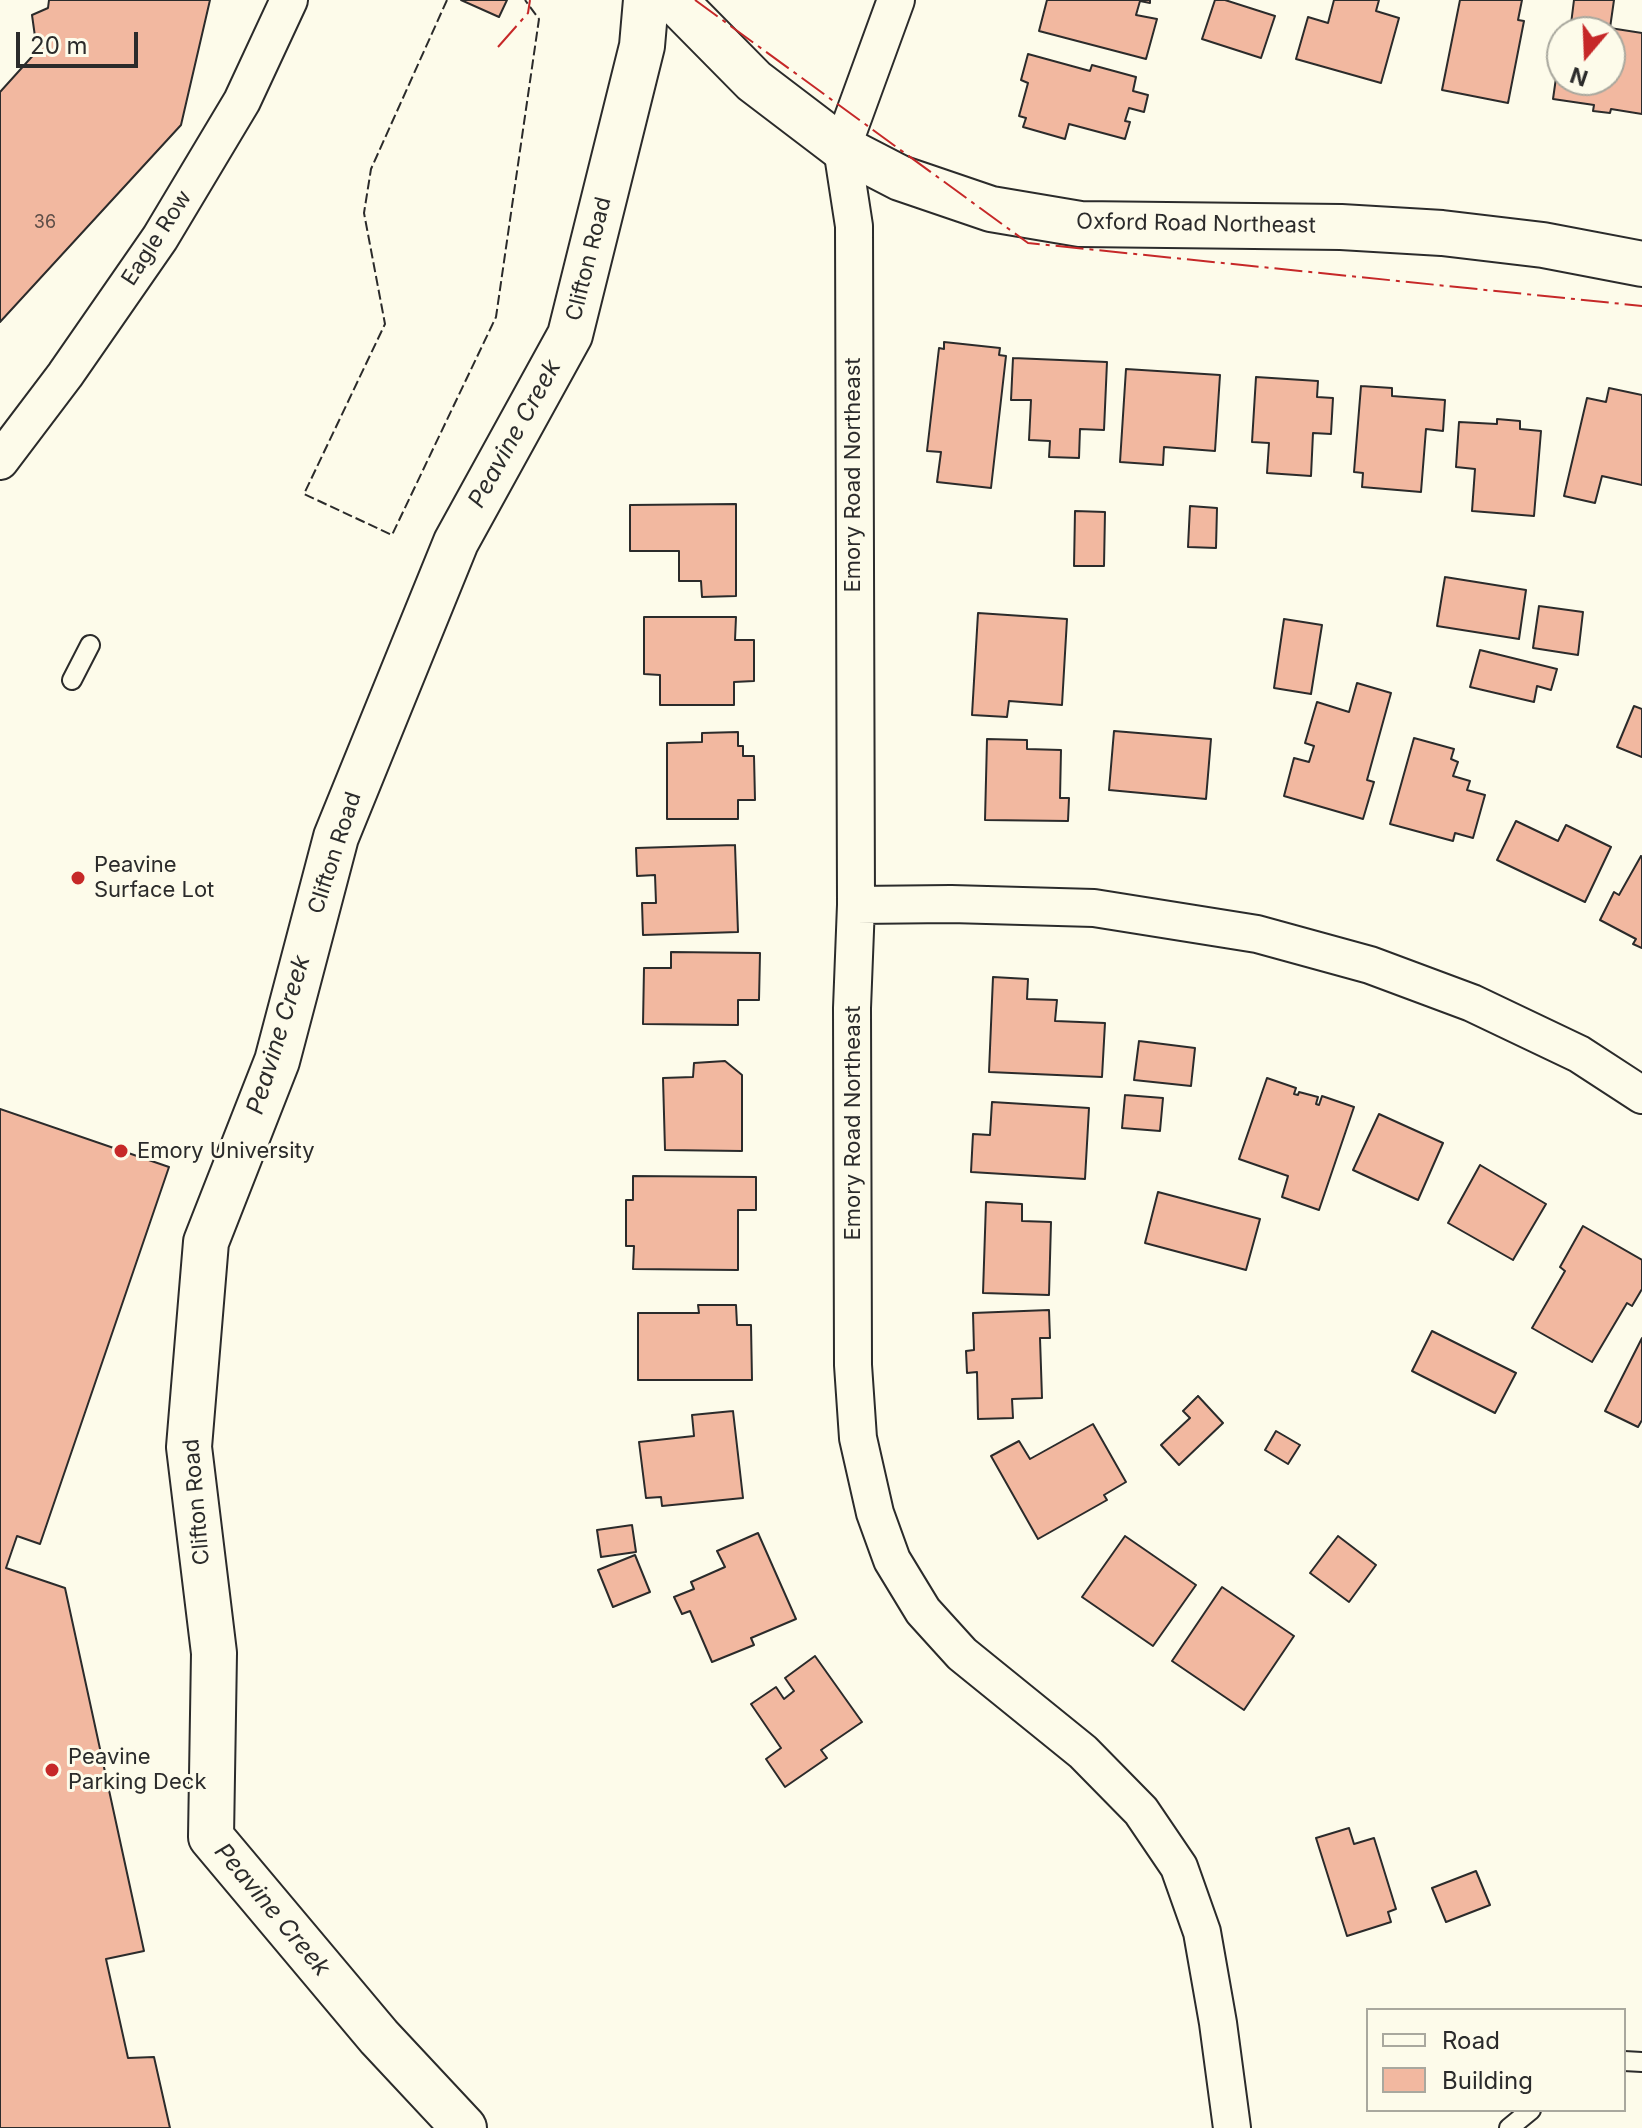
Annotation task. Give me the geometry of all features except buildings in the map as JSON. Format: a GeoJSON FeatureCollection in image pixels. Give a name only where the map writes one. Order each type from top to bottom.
{"type":"FeatureCollection","features":[{"type":"Feature","properties":{"kind":"main road","name":"Clifton Road"},"geometry":{"type":"LineString","coordinates":[[464,2128],[379,2037],[211,1837],[214,1653],[189,1447],[203,1273],[206,1242],[277,1061],[336,837],[456,542],[570,335],[642,46],[646,0]]}},
{"type":"Feature","properties":{"kind":"main road","name":"Oxford Road Northeast"},"geometry":{"type":"LineString","coordinates":[[684,11],[754,81],[842,148],[893,174],[991,209],[1080,224],[1341,227],[1442,233],[1543,245],[1642,264]]}},
{"type":"Feature","properties":{"kind":"street","name":"Eagle Row"},"geometry":{"type":"LineString","coordinates":[[0,461],[65,375],[160,238],[242,101],[289,0]]}},
{"type":"Feature","properties":{"kind":"street","name":"Emory Road Northeast"},"geometry":{"type":"LineString","coordinates":[[896,0],[842,148],[854,226],[856,905],[852,1008],[853,1365],[858,1438],[875,1513],[892,1560],[923,1611],[962,1654],[1092,1762],[1141,1811],[1179,1867],[1202,1932],[1232,2128]]}},
{"type":"Feature","properties":{"kind":"street"},"geometry":{"type":"LineString","coordinates":[[856,905],[1094,908],[1257,934],[1370,965],[1472,1003],[1579,1054],[1642,1095]]}},
{"type":"Feature","properties":{"kind":"lane"},"geometry":{"type":"LineString","coordinates":[[72,680],[90,645]]}},
{"type":"Feature","properties":{"kind":"lane"},"geometry":{"type":"LineString","coordinates":[[1509,2128],[1529,2112]]}},
{"type":"Feature","properties":{"kind":"fence"},"geometry":{"type":"LineString","coordinates":[[447,0],[371,169],[364,213],[385,324],[304,494],[392,535],[496,317],[539,19],[525,0]]}},
{"type":"Feature","properties":{"kind":"power"},"geometry":{"type":"LineString","coordinates":[[498,47],[528,13],[530,0]]}},
{"type":"Feature","properties":{"kind":"power"},"geometry":{"type":"LineString","coordinates":[[695,0],[1028,243],[1642,306]]}},
{"type":"Feature","properties":{"kind":"place","name":"Peavine Surface Lot"},"geometry":{"type":"Point","coordinates":[78,878]}},
{"type":"Feature","properties":{"kind":"place","name":"Emory University"},"geometry":{"type":"Point","coordinates":[121,1151]}},
{"type":"Feature","properties":{"kind":"place","name":"Peavine Parking Deck"},"geometry":{"type":"Point","coordinates":[52,1770]}},
{"type":"Feature","properties":{"kind":"water label","name":"Peavine Creek"},"geometry":{"type":"Point","coordinates":[515,434]}},
{"type":"Feature","properties":{"kind":"water label","name":"Peavine Creek"},"geometry":{"type":"Point","coordinates":[279,1035]}},
{"type":"Feature","properties":{"kind":"water label","name":"Peavine Creek"},"geometry":{"type":"Point","coordinates":[272,1910]}}]}
